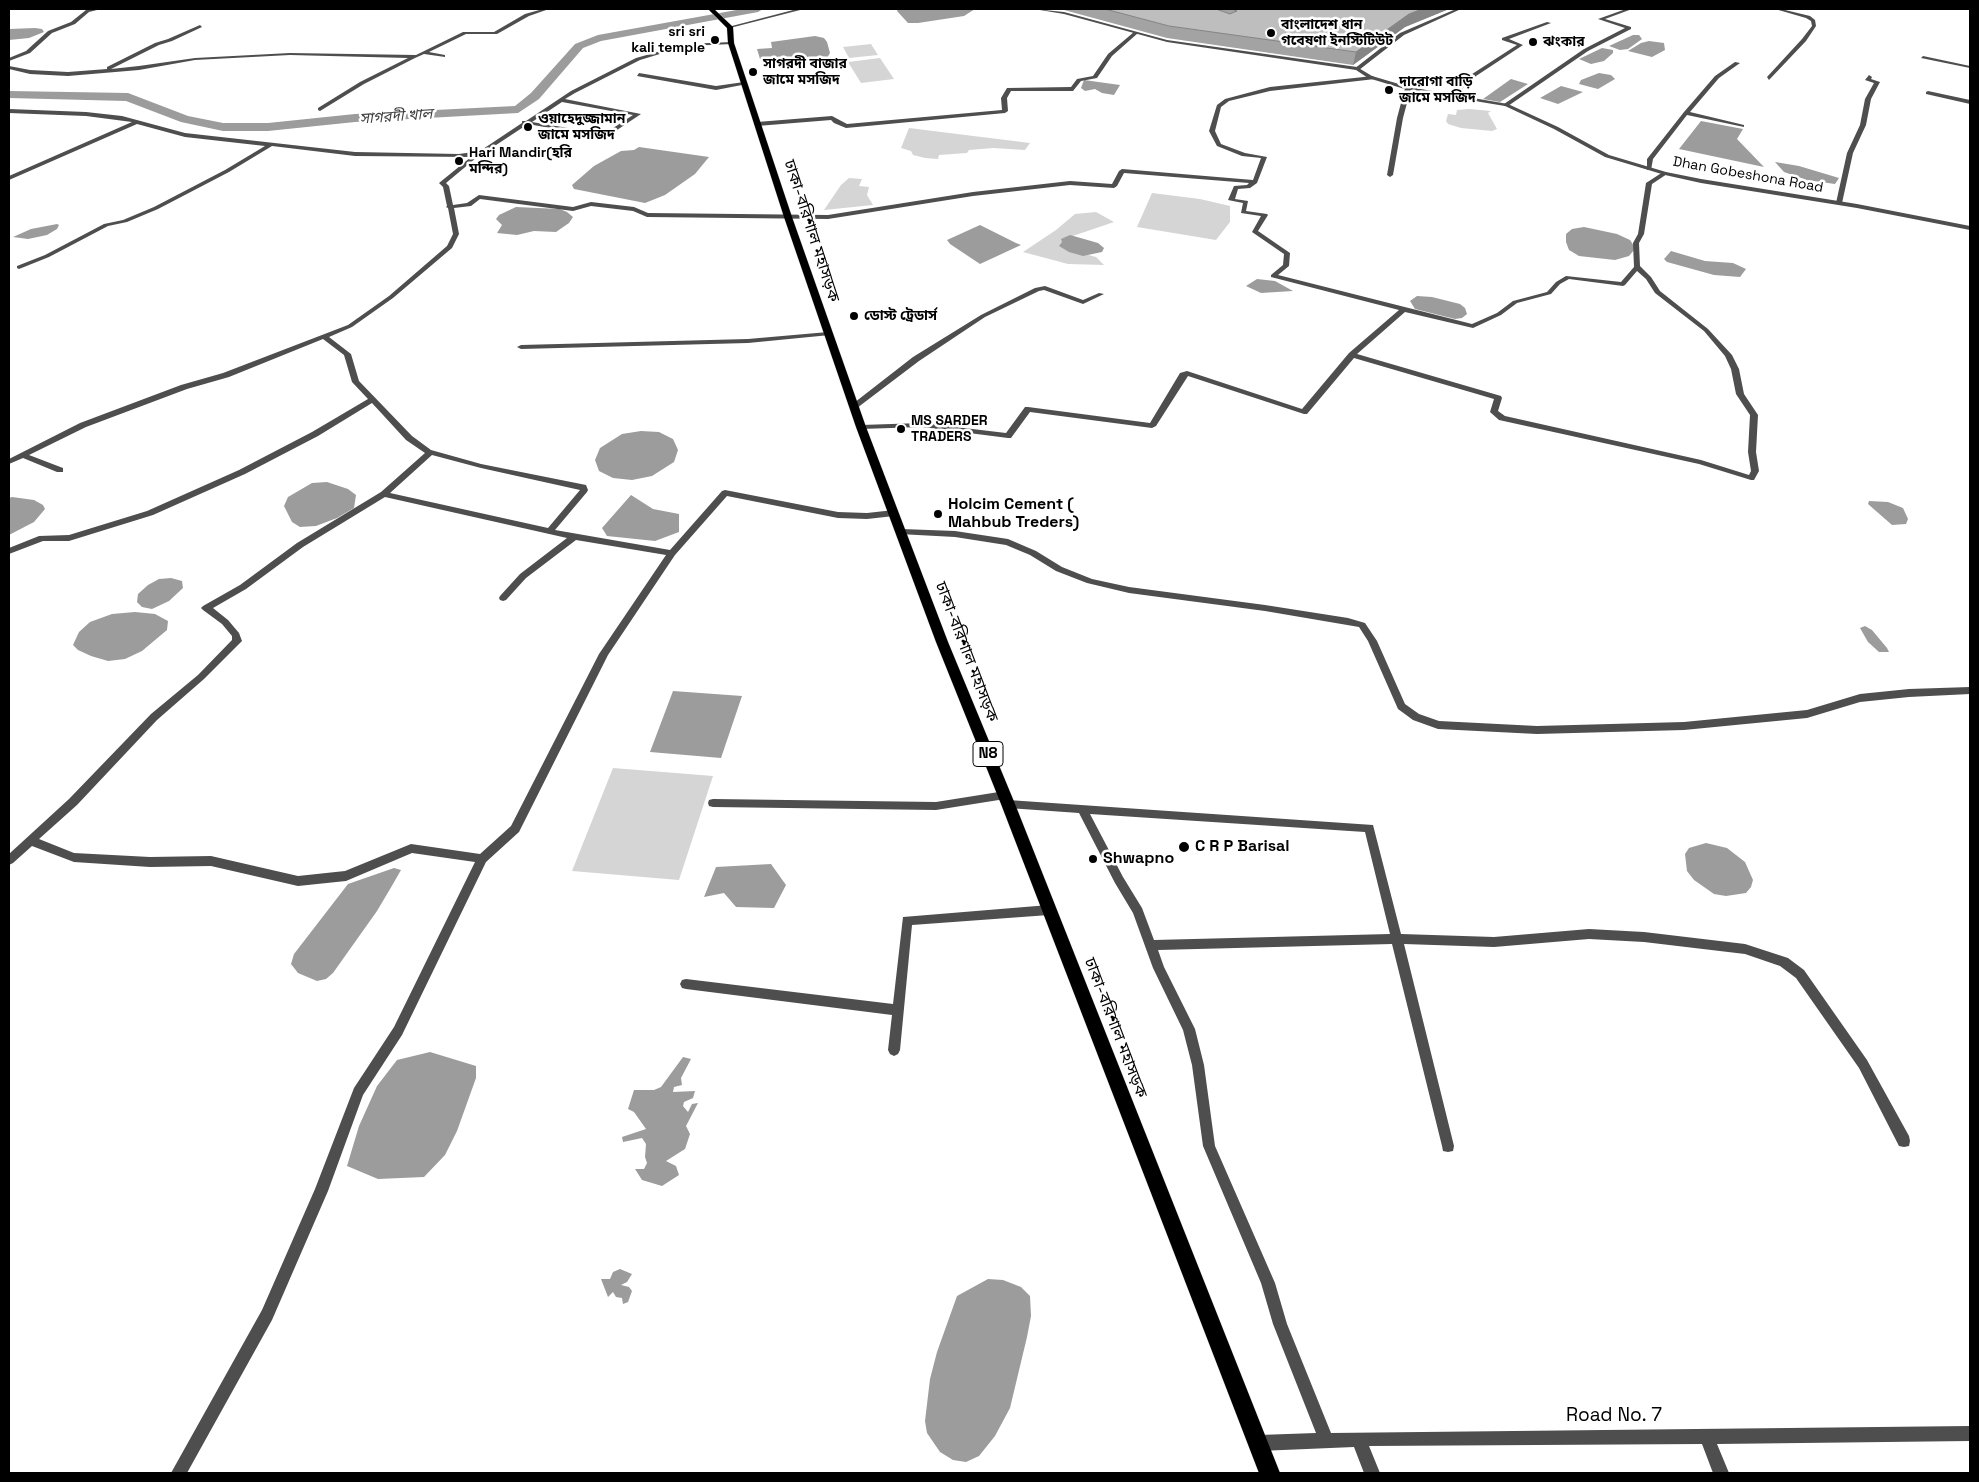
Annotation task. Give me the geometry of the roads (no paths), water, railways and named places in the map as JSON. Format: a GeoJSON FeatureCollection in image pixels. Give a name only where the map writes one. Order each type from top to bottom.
{"type":"FeatureCollection","features":[{"type":"Feature","properties":{"kind":"highway"},"geometry":{"type":"LineString","coordinates":[[714,11],[729,22]]}},
{"type":"Feature","properties":{"kind":"highway"},"geometry":{"type":"LineString","coordinates":[[714,11],[714,21],[729,22]]}},
{"type":"Feature","properties":{"kind":"highway","name":"ঢাকা-বরিশাল মহাসড়ক"},"geometry":{"type":"LineString","coordinates":[[729,22],[731,43],[757,124],[861,426],[942,642],[1006,800],[1270,1473]]}},
{"type":"Feature","properties":{"kind":"street"},"geometry":{"type":"LineString","coordinates":[[9,60],[28,52],[50,32],[73,23],[88,12],[99,9]]}},
{"type":"Feature","properties":{"kind":"street"},"geometry":{"type":"LineString","coordinates":[[320,109],[362,83],[465,32],[496,33],[527,15],[547,9]]}},
{"type":"Feature","properties":{"kind":"street"},"geometry":{"type":"LineString","coordinates":[[729,22],[802,9]]}},
{"type":"Feature","properties":{"kind":"street","name":"Dhan Gobeshona Road"},"geometry":{"type":"LineString","coordinates":[[1036,9],[1064,13],[1167,41],[1357,69],[1373,78],[1408,88],[1506,105],[1556,128],[1607,156],[1665,173],[1701,181],[1840,203],[1970,228]]}},
{"type":"Feature","properties":{"kind":"street"},"geometry":{"type":"LineString","coordinates":[[1357,69],[1402,34],[1459,9]]}},
{"type":"Feature","properties":{"kind":"street"},"geometry":{"type":"LineString","coordinates":[[1506,105],[1586,50],[1629,28],[1600,19],[1630,9]]}},
{"type":"Feature","properties":{"kind":"street"},"geometry":{"type":"LineString","coordinates":[[1769,78],[1804,40],[1814,26],[1812,20],[1808,17],[1777,9]]}},
{"type":"Feature","properties":{"kind":"street"},"geometry":{"type":"LineString","coordinates":[[1452,96],[1471,76],[1521,45],[1504,40],[1549,23]]}},
{"type":"Feature","properties":{"kind":"street"},"geometry":{"type":"LineString","coordinates":[[104,71],[156,44],[170,40],[200,26]]}},
{"type":"Feature","properties":{"kind":"street"},"geometry":{"type":"LineString","coordinates":[[757,124],[832,118],[846,126],[1005,111],[1004,98],[1009,89],[1074,90],[1078,80],[1095,77],[1110,55],[1136,33]]}},
{"type":"Feature","properties":{"kind":"street"},"geometry":{"type":"LineString","coordinates":[[9,111],[66,112],[137,122],[185,135],[374,155],[472,154],[482,152],[524,122],[560,100],[638,59],[686,45],[731,43]]}},
{"type":"Feature","properties":{"kind":"street"},"geometry":{"type":"LineString","coordinates":[[424,53],[443,56]]}},
{"type":"Feature","properties":{"kind":"street"},"geometry":{"type":"LineString","coordinates":[[9,68],[30,72],[68,74],[139,68],[190,60],[290,54],[415,56]]}},
{"type":"Feature","properties":{"kind":"street"},"geometry":{"type":"LineString","coordinates":[[1923,57],[1970,67]]}},
{"type":"Feature","properties":{"kind":"street"},"geometry":{"type":"LineString","coordinates":[[1649,169],[1650,159],[1686,113],[1717,77],[1737,64]]}},
{"type":"Feature","properties":{"kind":"street"},"geometry":{"type":"LineString","coordinates":[[639,74],[716,88],[744,84]]}},
{"type":"Feature","properties":{"kind":"street"},"geometry":{"type":"LineString","coordinates":[[1840,203],[1850,153],[1863,125],[1868,99],[1877,82],[1868,80],[1869,77]]}},
{"type":"Feature","properties":{"kind":"street"},"geometry":{"type":"LineString","coordinates":[[1373,78],[1270,89],[1227,100],[1219,106],[1212,131],[1219,145],[1244,155],[1264,157],[1255,182],[1248,187],[1236,187],[1231,200],[1246,202],[1243,212],[1265,215],[1255,232],[1287,253],[1286,266],[1273,276],[1473,326],[1499,314],[1515,302],[1550,293],[1558,283],[1568,277],[1623,284],[1638,267]]}},
{"type":"Feature","properties":{"kind":"street"},"geometry":{"type":"LineString","coordinates":[[1390,175],[1408,88]]}},
{"type":"Feature","properties":{"kind":"street"},"geometry":{"type":"LineString","coordinates":[[1928,93],[1970,102]]}},
{"type":"Feature","properties":{"kind":"street"},"geometry":{"type":"LineString","coordinates":[[524,122],[605,136],[638,114],[560,100]]}},
{"type":"Feature","properties":{"kind":"street"},"geometry":{"type":"LineString","coordinates":[[1686,113],[1742,126]]}},
{"type":"Feature","properties":{"kind":"street"},"geometry":{"type":"LineString","coordinates":[[9,178],[137,122]]}},
{"type":"Feature","properties":{"kind":"street"},"geometry":{"type":"LineString","coordinates":[[19,267],[47,256],[106,225],[125,221],[156,208],[227,171],[272,144]]}},
{"type":"Feature","properties":{"kind":"street"},"geometry":{"type":"LineString","coordinates":[[9,462],[83,425],[184,387],[226,375],[312,339],[325,337],[350,326],[450,247],[456,234],[446,186],[442,183],[474,157],[472,154]]}},
{"type":"Feature","properties":{"kind":"street"},"geometry":{"type":"LineString","coordinates":[[449,207],[469,205],[479,196],[573,209],[591,204],[634,209],[647,215],[828,217],[973,194],[1070,183],[1114,186],[1122,171],[1255,182]]}},
{"type":"Feature","properties":{"kind":"street"},"geometry":{"type":"LineString","coordinates":[[1352,355],[1498,398],[1494,412],[1502,418],[1701,462],[1752,478],[1755,471],[1752,452],[1754,415],[1740,394],[1735,369],[1728,355],[1706,330],[1658,292],[1649,278],[1638,267],[1636,243],[1641,234],[1649,183],[1665,173]]}},
{"type":"Feature","properties":{"kind":"street"},"geometry":{"type":"LineString","coordinates":[[854,406],[916,359],[983,316],[1037,289],[1045,288],[1083,302],[1101,294]]}},
{"type":"Feature","properties":{"kind":"street"},"geometry":{"type":"LineString","coordinates":[[861,426],[922,425],[1008,436],[1028,409],[1152,426],[1183,375],[1187,373],[1304,412],[1352,355],[1403,310]]}},
{"type":"Feature","properties":{"kind":"street"},"geometry":{"type":"LineString","coordinates":[[521,347],[748,341],[828,334]]}},
{"type":"Feature","properties":{"kind":"street"},"geometry":{"type":"LineString","coordinates":[[325,337],[347,354],[356,382],[409,438],[430,453],[481,466],[583,487],[584,490],[550,531]]}},
{"type":"Feature","properties":{"kind":"street"},"geometry":{"type":"LineString","coordinates":[[9,551],[42,538],[69,538],[150,513],[242,472],[316,434],[373,400]]}},
{"type":"Feature","properties":{"kind":"street"},"geometry":{"type":"LineString","coordinates":[[9,860],[73,802],[154,717],[201,677],[237,641],[236,635],[225,622],[206,608],[243,587],[300,545],[384,494],[430,453]]}},
{"type":"Feature","properties":{"kind":"street"},"geometry":{"type":"LineString","coordinates":[[21,455],[60,470]]}},
{"type":"Feature","properties":{"kind":"street"},"geometry":{"type":"LineString","coordinates":[[179,1473],[267,1315],[321,1191],[358,1092],[398,1031],[482,859],[515,829],[604,654],[672,553],[725,493],[838,515],[867,516],[894,513]]}},
{"type":"Feature","properties":{"kind":"street"},"geometry":{"type":"LineString","coordinates":[[384,494],[574,537],[672,553]]}},
{"type":"Feature","properties":{"kind":"street"},"geometry":{"type":"LineString","coordinates":[[902,532],[955,534],[1008,542],[1033,553],[1059,569],[1105,584],[1167,596],[1265,608],[1348,621],[1362,625],[1372,641],[1402,706],[1416,717],[1438,725],[1537,730],[1684,726],[1807,714],[1860,698],[1909,693],[1970,691]]}},
{"type":"Feature","properties":{"kind":"street"},"geometry":{"type":"LineString","coordinates":[[503,598],[523,576],[574,537]]}},
{"type":"Feature","properties":{"kind":"street"},"geometry":{"type":"LineString","coordinates":[[713,803],[936,806],[1006,800],[1082,809],[1369,828],[1448,1146]]}},
{"type":"Feature","properties":{"kind":"street"},"geometry":{"type":"LineString","coordinates":[[1082,809],[1119,880],[1138,911],[1151,945],[1189,1029],[1198,1065],[1210,1146],[1268,1283],[1280,1324],[1327,1441]]}},
{"type":"Feature","properties":{"kind":"street"},"geometry":{"type":"LineString","coordinates":[[32,841],[74,856],[150,862],[211,861],[298,881],[346,876],[411,848],[482,859]]}},
{"type":"Feature","properties":{"kind":"street"},"geometry":{"type":"LineString","coordinates":[[894,1050],[907,920],[1049,910]]}},
{"type":"Feature","properties":{"kind":"street"},"geometry":{"type":"LineString","coordinates":[[1151,945],[1397,939],[1494,942],[1589,934],[1644,938],[1745,950],[1784,962],[1800,974],[1863,1064],[1904,1141]]}},
{"type":"Feature","properties":{"kind":"street"},"geometry":{"type":"LineString","coordinates":[[686,984],[898,1010]]}},
{"type":"Feature","properties":{"kind":"street","name":"Road No. 7"},"geometry":{"type":"LineString","coordinates":[[1259,1443],[1358,1439],[1970,1434]]}},
{"type":"Feature","properties":{"kind":"street"},"geometry":{"type":"LineString","coordinates":[[1707,1436],[1721,1473]]}},
{"type":"Feature","properties":{"kind":"street"},"geometry":{"type":"LineString","coordinates":[[1358,1439],[1372,1473]]}},
{"type":"Feature","properties":{"kind":"waterway","name":"সাগরদী খাল"},"geometry":{"type":"LineString","coordinates":[[9,95],[128,97],[185,119],[223,127],[268,127],[355,118],[518,109],[535,96],[555,71],[579,46],[598,38],[758,9]]}},
{"type":"Feature","properties":{"kind":"place","name":"বাংলাদেশ ধান গবেষণা ইনস্টিটিউট"},"geometry":{"type":"Point","coordinates":[1271,33]}},
{"type":"Feature","properties":{"kind":"place","name":"sri sri kali temple"},"geometry":{"type":"Point","coordinates":[715,40]}},
{"type":"Feature","properties":{"kind":"place","name":"ঝংকার"},"geometry":{"type":"Point","coordinates":[1533,42]}},
{"type":"Feature","properties":{"kind":"place","name":"সাগরদী বাজার জামে মসজিদ"},"geometry":{"type":"Point","coordinates":[753,72]}},
{"type":"Feature","properties":{"kind":"place","name":"দারোগা বাড়ি জামে মসজিদ"},"geometry":{"type":"Point","coordinates":[1389,90]}},
{"type":"Feature","properties":{"kind":"place","name":"ওয়াহেদুজ্জামান জামে মসজিদ"},"geometry":{"type":"Point","coordinates":[528,127]}},
{"type":"Feature","properties":{"kind":"place","name":"Hari Mandir(হরি মন্দির)"},"geometry":{"type":"Point","coordinates":[459,161]}},
{"type":"Feature","properties":{"kind":"place","name":"ডোস্ট ট্রেডার্স"},"geometry":{"type":"Point","coordinates":[854,316]}},
{"type":"Feature","properties":{"kind":"place","name":"MS SARDER TRADERS"},"geometry":{"type":"Point","coordinates":[901,429]}},
{"type":"Feature","properties":{"kind":"place","name":"Holcim Cement ( Mahbub Treders)"},"geometry":{"type":"Point","coordinates":[938,514]}},
{"type":"Feature","properties":{"kind":"place","name":"C R P Barisal"},"geometry":{"type":"Point","coordinates":[1184,847]}},
{"type":"Feature","properties":{"kind":"place","name":"Shwapno"},"geometry":{"type":"Point","coordinates":[1093,859]}}]}
